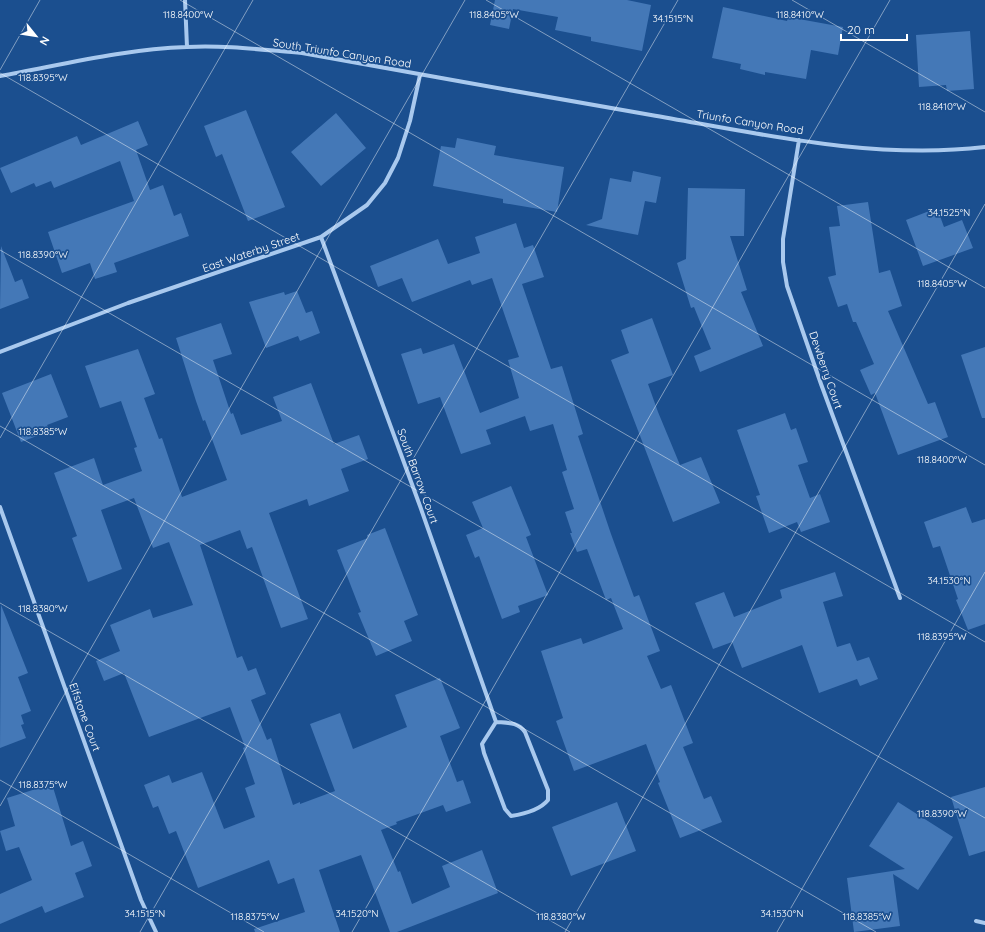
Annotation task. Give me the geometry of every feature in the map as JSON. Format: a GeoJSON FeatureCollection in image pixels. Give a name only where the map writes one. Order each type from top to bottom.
{"type":"FeatureCollection","features":[{"type":"Feature","properties":{"kind":"street"},"geometry":{"type":"LineString","coordinates":[[184,0],[187,46]]}},
{"type":"Feature","properties":{"kind":"street","name":"South Triunfo Canyon Road"},"geometry":{"type":"LineString","coordinates":[[0,76],[129,52],[187,46],[242,48],[302,53],[514,91]]}},
{"type":"Feature","properties":{"kind":"street","name":"East Waterby Street"},"geometry":{"type":"LineString","coordinates":[[0,352],[128,303],[321,237],[367,205],[385,184],[398,158],[410,121],[420,75]]}},
{"type":"Feature","properties":{"kind":"street","name":"Triunfo Canyon Road"},"geometry":{"type":"LineString","coordinates":[[514,91],[799,140],[856,148],[907,150],[985,147]]}},
{"type":"Feature","properties":{"kind":"street","name":"Dewberry Court"},"geometry":{"type":"LineString","coordinates":[[799,140],[783,239],[783,262],[787,286],[821,384],[900,598]]}},
{"type":"Feature","properties":{"kind":"street","name":"South Barrow Court"},"geometry":{"type":"LineString","coordinates":[[321,237],[420,506],[496,722]]}},
{"type":"Feature","properties":{"kind":"street","name":"Elfstone Court"},"geometry":{"type":"LineString","coordinates":[[0,507],[140,900],[156,932]]}},
{"type":"Feature","properties":{"kind":"street"},"geometry":{"type":"LineString","coordinates":[[496,722],[521,726],[525,732],[548,790],[548,800],[544,805],[520,815],[511,816],[505,809],[484,753],[482,744],[496,722]]}},
{"type":"Feature","properties":{"kind":"street"},"geometry":{"type":"LineString","coordinates":[[976,921],[985,923]]}},
{"type":"Feature","properties":{"kind":"building"},"geometry":{"type":"Polygon","coordinates":[[[495,0],[627,0],[651,5],[642,51],[591,41],[591,37],[555,30],[558,17],[513,9],[509,29],[490,25],[495,0]]]}},
{"type":"Feature","properties":{"kind":"building"},"geometry":{"type":"Polygon","coordinates":[[[723,7],[787,21],[788,17],[843,27],[838,55],[811,50],[806,79],[765,72],[765,75],[740,69],[741,64],[712,58],[723,7]]]}},
{"type":"Feature","properties":{"kind":"building"},"geometry":{"type":"Polygon","coordinates":[[[970,31],[974,89],[947,91],[946,85],[919,87],[916,35],[970,31]]]}},
{"type":"Feature","properties":{"kind":"building"},"geometry":{"type":"Polygon","coordinates":[[[246,110],[285,207],[248,221],[222,154],[216,157],[204,126],[246,110]]]}},
{"type":"Feature","properties":{"kind":"building"},"geometry":{"type":"Polygon","coordinates":[[[336,113],[366,148],[321,186],[291,152],[336,113]]]}},
{"type":"Feature","properties":{"kind":"building"},"geometry":{"type":"Polygon","coordinates":[[[138,121],[148,145],[136,150],[150,190],[163,185],[174,216],[181,213],[189,236],[114,263],[117,272],[95,279],[90,263],[62,273],[48,232],[134,201],[120,161],[54,188],[51,181],[36,187],[34,183],[11,193],[0,168],[77,136],[81,145],[138,121]]]}},
{"type":"Feature","properties":{"kind":"building"},"geometry":{"type":"Polygon","coordinates":[[[457,138],[496,146],[494,155],[564,167],[557,212],[503,203],[503,199],[433,186],[441,146],[455,148],[457,138]]]}},
{"type":"Feature","properties":{"kind":"building"},"geometry":{"type":"Polygon","coordinates":[[[633,171],[661,177],[656,203],[645,201],[638,235],[586,225],[602,219],[610,178],[631,182],[633,171]]]}},
{"type":"Feature","properties":{"kind":"building"},"geometry":{"type":"Polygon","coordinates":[[[688,188],[745,189],[744,236],[730,236],[747,290],[741,292],[763,346],[700,372],[694,356],[711,349],[694,307],[691,308],[677,263],[686,259],[688,188]]]}},
{"type":"Feature","properties":{"kind":"building"},"geometry":{"type":"Polygon","coordinates":[[[868,202],[879,273],[890,270],[902,306],[888,311],[928,404],[935,402],[948,437],[898,455],[875,393],[871,395],[860,370],[874,364],[856,322],[853,322],[847,304],[838,307],[828,277],[836,275],[829,227],[840,226],[837,206],[868,202]]]}},
{"type":"Feature","properties":{"kind":"building"},"geometry":{"type":"Polygon","coordinates":[[[937,208],[944,227],[962,220],[973,248],[923,266],[906,220],[937,208]]]}},
{"type":"Feature","properties":{"kind":"building"},"geometry":{"type":"Polygon","coordinates":[[[516,223],[524,248],[533,245],[544,277],[522,284],[551,369],[562,366],[583,434],[578,436],[611,534],[634,597],[639,595],[660,651],[647,656],[661,689],[671,685],[693,743],[683,747],[704,799],[711,796],[722,822],[680,838],[658,783],[660,782],[646,744],[574,771],[556,721],[563,718],[541,651],[581,638],[583,644],[623,629],[611,598],[606,600],[587,549],[577,552],[570,533],[572,533],[565,512],[574,509],[562,472],[567,470],[553,424],[530,431],[525,416],[486,430],[491,444],[461,454],[440,397],[418,404],[401,354],[421,348],[423,354],[454,344],[480,413],[519,398],[508,360],[519,357],[492,278],[472,285],[470,280],[412,302],[402,278],[378,287],[370,266],[438,239],[448,264],[480,253],[475,237],[516,223]]]}},
{"type":"Feature","properties":{"kind":"building"},"geometry":{"type":"Polygon","coordinates":[[[1,246],[15,282],[22,279],[29,298],[0,309],[1,246]]]}},
{"type":"Feature","properties":{"kind":"building"},"geometry":{"type":"Polygon","coordinates":[[[297,291],[306,313],[312,311],[320,333],[300,341],[298,336],[266,348],[249,302],[284,292],[285,295],[297,291]]]}},
{"type":"Feature","properties":{"kind":"building"},"geometry":{"type":"Polygon","coordinates":[[[652,318],[673,375],[648,384],[658,412],[680,465],[701,457],[720,503],[673,522],[611,360],[629,353],[621,330],[652,318]]]}},
{"type":"Feature","properties":{"kind":"building"},"geometry":{"type":"Polygon","coordinates":[[[221,323],[232,354],[213,360],[231,414],[233,413],[241,435],[282,421],[273,397],[311,383],[334,444],[359,435],[368,459],[341,469],[349,491],[309,506],[307,499],[269,513],[308,619],[281,628],[252,547],[247,549],[240,530],[200,545],[237,658],[242,656],[248,671],[256,668],[266,694],[251,700],[267,740],[271,738],[293,805],[300,802],[300,804],[335,791],[310,724],[340,713],[353,749],[407,727],[395,695],[440,678],[460,728],[440,736],[457,782],[463,780],[471,803],[446,812],[443,805],[396,822],[397,824],[381,830],[398,872],[400,871],[412,904],[450,887],[442,866],[482,850],[498,893],[397,932],[390,932],[361,855],[319,870],[340,932],[255,932],[254,929],[305,912],[294,878],[278,884],[269,860],[198,888],[176,831],[169,834],[158,806],[153,808],[144,785],[169,775],[172,783],[202,772],[224,829],[255,817],[245,788],[255,784],[243,748],[245,747],[230,707],[149,737],[124,673],[104,681],[96,661],[120,651],[110,625],[150,609],[153,618],[193,605],[169,542],[153,548],[134,498],[101,510],[122,569],[88,582],[72,538],[77,536],[54,473],[94,458],[103,485],[142,471],[134,448],[137,447],[121,401],[100,408],[85,366],[138,349],[155,394],[144,398],[159,439],[162,438],[182,497],[227,480],[205,420],[203,421],[176,338],[221,323]]]}},
{"type":"Feature","properties":{"kind":"building"},"geometry":{"type":"Polygon","coordinates":[[[985,347],[985,418],[982,418],[961,355],[985,347]]]}},
{"type":"Feature","properties":{"kind":"building"},"geometry":{"type":"Polygon","coordinates":[[[51,374],[68,417],[47,425],[50,431],[21,442],[2,393],[51,374]]]}},
{"type":"Feature","properties":{"kind":"building"},"geometry":{"type":"Polygon","coordinates":[[[785,413],[791,430],[796,428],[808,462],[798,465],[810,498],[820,494],[830,522],[801,532],[797,522],[769,533],[756,496],[760,495],[737,430],[785,413]]]}},
{"type":"Feature","properties":{"kind":"building"},"geometry":{"type":"Polygon","coordinates":[[[511,486],[531,535],[526,537],[548,595],[518,606],[520,612],[502,619],[479,556],[475,558],[466,535],[483,528],[472,502],[511,486]]]}},
{"type":"Feature","properties":{"kind":"building"},"geometry":{"type":"Polygon","coordinates":[[[966,507],[972,523],[985,519],[985,624],[968,630],[956,600],[958,599],[940,546],[933,548],[924,522],[966,507]]]}},
{"type":"Feature","properties":{"kind":"building"},"geometry":{"type":"Polygon","coordinates":[[[385,528],[418,615],[404,621],[412,641],[376,656],[358,613],[361,612],[337,550],[368,538],[367,535],[385,528]]]}},
{"type":"Feature","properties":{"kind":"building"},"geometry":{"type":"Polygon","coordinates":[[[835,572],[843,596],[823,602],[837,647],[850,643],[857,661],[869,657],[878,679],[860,686],[857,679],[819,693],[802,645],[742,668],[732,642],[713,649],[695,603],[724,592],[734,617],[782,598],[780,590],[835,572]]]}},
{"type":"Feature","properties":{"kind":"building"},"geometry":{"type":"Polygon","coordinates":[[[1,605],[28,673],[18,677],[31,711],[21,715],[24,724],[21,725],[26,738],[0,748],[1,605]]]}},
{"type":"Feature","properties":{"kind":"building"},"geometry":{"type":"Polygon","coordinates":[[[52,784],[71,846],[83,841],[92,866],[75,873],[84,897],[45,913],[42,906],[0,924],[0,894],[32,880],[19,847],[6,851],[0,831],[15,826],[7,798],[52,784]]]}},
{"type":"Feature","properties":{"kind":"building"},"geometry":{"type":"Polygon","coordinates":[[[985,787],[985,851],[969,856],[951,797],[985,787]]]}},
{"type":"Feature","properties":{"kind":"building"},"geometry":{"type":"Polygon","coordinates":[[[617,802],[636,851],[571,876],[552,827],[617,802]]]}},
{"type":"Feature","properties":{"kind":"building"},"geometry":{"type":"Polygon","coordinates":[[[898,802],[953,837],[918,890],[893,874],[900,926],[854,932],[847,878],[905,869],[869,846],[898,802]]]}}]}
